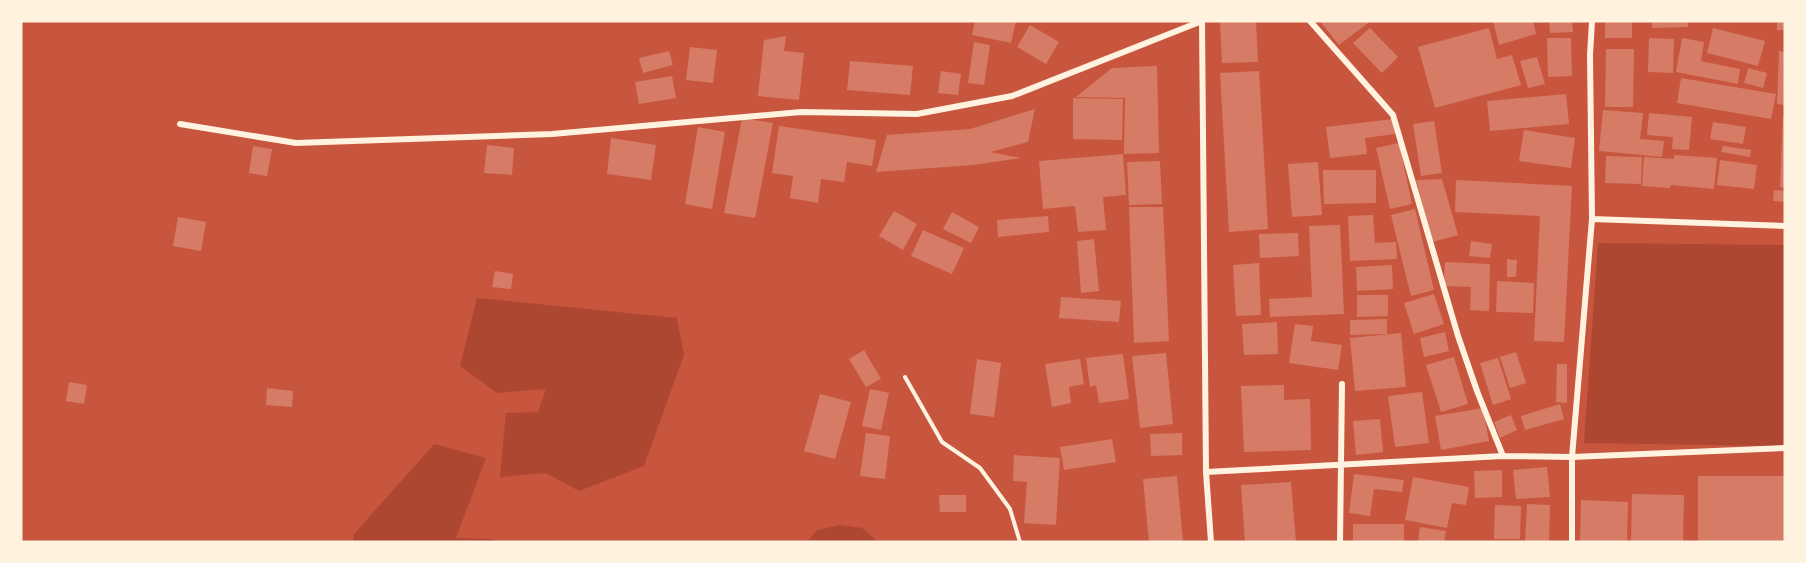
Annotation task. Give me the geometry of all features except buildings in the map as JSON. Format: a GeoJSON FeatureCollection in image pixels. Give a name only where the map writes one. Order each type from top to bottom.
{"type":"FeatureCollection","features":[{"type":"Feature","properties":{"kind":"street"},"geometry":{"type":"LineString","coordinates":[[180,124],[296,143],[552,134],[801,112],[917,114],[1012,96],[1202,21],[1206,472],[1211,542]]}},
{"type":"Feature","properties":{"kind":"street"},"geometry":{"type":"LineString","coordinates":[[1310,21],[1393,115],[1455,327],[1503,456]]}},
{"type":"Feature","properties":{"kind":"street"},"geometry":{"type":"LineString","coordinates":[[1572,542],[1572,457],[1592,219],[1590,55],[1592,21]]}},
{"type":"Feature","properties":{"kind":"street"},"geometry":{"type":"LineString","coordinates":[[1592,219],[1785,226]]}},
{"type":"Feature","properties":{"kind":"street"},"geometry":{"type":"LineString","coordinates":[[1340,542],[1342,384]]}},
{"type":"Feature","properties":{"kind":"street"},"geometry":{"type":"LineString","coordinates":[[1206,472],[1503,456],[1572,457],[1785,448]]}},
{"type":"Feature","properties":{"kind":"path"},"geometry":{"type":"LineString","coordinates":[[905,378],[942,442],[980,468],[1010,509],[1020,542]]}},
{"type":"Feature","properties":{"kind":"shaded area"},"geometry":{"type":"Polygon","coordinates":[[[1598,243],[1785,245],[1785,446],[1584,443],[1598,243]]]}},
{"type":"Feature","properties":{"kind":"shaded area"},"geometry":{"type":"Polygon","coordinates":[[[477,298],[677,318],[684,355],[644,466],[579,491],[546,473],[500,477],[506,413],[538,412],[546,389],[497,393],[460,366],[477,298]]]}},
{"type":"Feature","properties":{"kind":"shaded area"},"geometry":{"type":"Polygon","coordinates":[[[434,444],[486,458],[456,538],[507,542],[353,542],[354,534],[434,444]]]}},
{"type":"Feature","properties":{"kind":"shaded area"},"geometry":{"type":"Polygon","coordinates":[[[840,525],[862,528],[878,542],[807,542],[817,530],[840,525]]]}}]}
